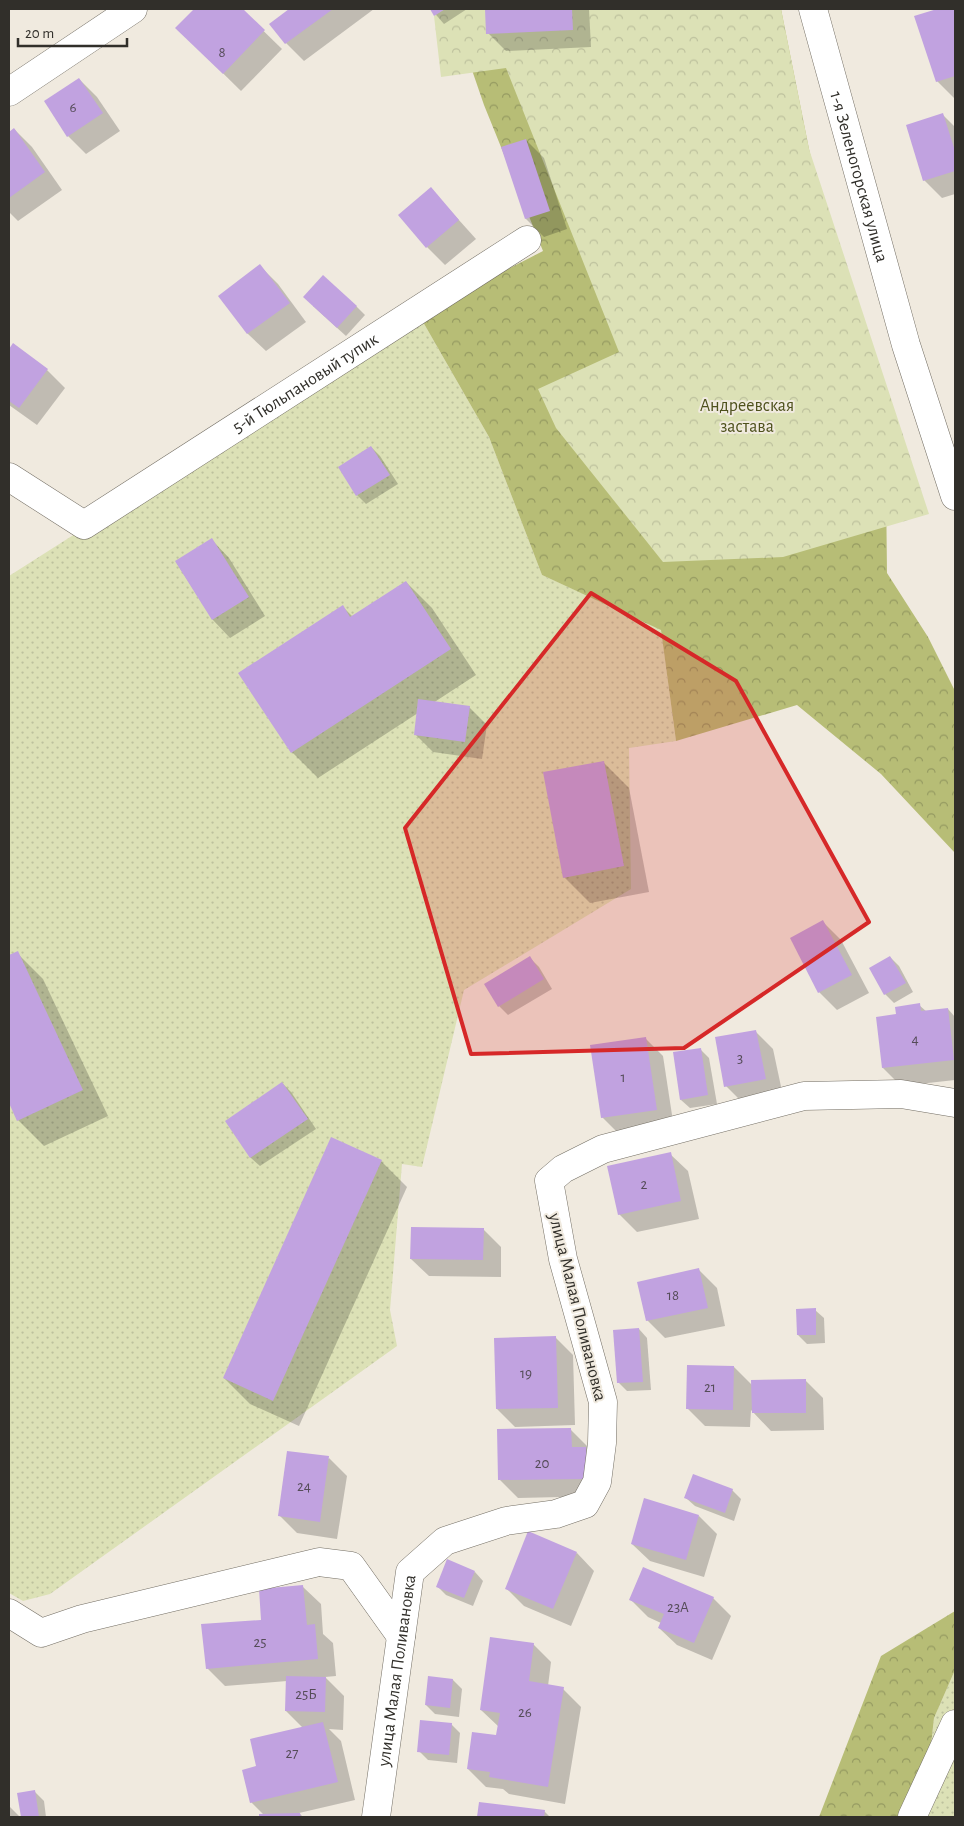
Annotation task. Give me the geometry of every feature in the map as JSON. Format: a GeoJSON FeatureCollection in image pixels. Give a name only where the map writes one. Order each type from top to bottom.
{"type":"FeatureCollection","features":[{"type":"Feature","properties":{"kind":"street"},"geometry":{"type":"LineString","coordinates":[[9,92],[133,9]]}},
{"type":"Feature","properties":{"kind":"street","name":"1-я Зеленогорская улица"},"geometry":{"type":"LineString","coordinates":[[814,9],[906,345],[955,496]]}},
{"type":"Feature","properties":{"kind":"street","name":"5-й Тюльпановый тупик"},"geometry":{"type":"LineString","coordinates":[[9,477],[84,525],[527,240]]}},
{"type":"Feature","properties":{"kind":"street","name":"улица Малая Поливановка"},"geometry":{"type":"LineString","coordinates":[[376,1817],[410,1572],[445,1541],[506,1521],[556,1514],[585,1504],[597,1482],[602,1443],[603,1402],[563,1259],[550,1181],[563,1169],[603,1149],[804,1096],[900,1094],[955,1103]]}},
{"type":"Feature","properties":{"kind":"street"},"geometry":{"type":"LineString","coordinates":[[9,1613],[41,1632],[82,1619],[319,1562],[352,1566],[401,1636]]}},
{"type":"Feature","properties":{"kind":"street"},"geometry":{"type":"LineString","coordinates":[[912,1817],[955,1724]]}},
{"type":"Feature","properties":{"kind":"highlighted area"},"geometry":{"type":"Polygon","coordinates":[[[591,593],[736,681],[869,922],[684,1048],[471,1054],[405,828],[591,593]]]}},
{"type":"Feature","properties":{"kind":"green space","name":"Андреевская застава"},"geometry":{"type":"Polygon","coordinates":[[[445,9],[781,9],[809,149],[929,514],[783,557],[663,562],[556,428],[538,389],[619,352],[506,68],[441,77],[434,16],[445,9]]]}},
{"type":"Feature","properties":{"kind":"green space","name":"Андреевская застава"},"geometry":{"type":"Polygon","coordinates":[[[451,9],[781,9],[809,149],[886,484],[887,573],[928,637],[955,691],[955,853],[881,774],[797,705],[676,741],[661,630],[542,575],[489,437],[419,315],[543,251],[484,105],[451,9]]]}},
{"type":"Feature","properties":{"kind":"green space"},"geometry":{"type":"Polygon","coordinates":[[[419,315],[489,437],[542,575],[661,629],[676,741],[629,748],[631,889],[464,990],[422,1167],[402,1164],[390,1310],[397,1346],[50,1594],[23,1601],[9,1593],[9,576],[419,315]]]}},
{"type":"Feature","properties":{"kind":"green space"},"geometry":{"type":"Polygon","coordinates":[[[955,1611],[955,1670],[934,1718],[923,1817],[819,1817],[881,1656],[955,1611]]]}},
{"type":"Feature","properties":{"kind":"green space"},"geometry":{"type":"Polygon","coordinates":[[[955,1670],[955,1817],[923,1817],[934,1718],[955,1670]]]}},
{"type":"Feature","properties":{"kind":"building"},"geometry":{"type":"Polygon","coordinates":[[[194,9],[243,9],[265,30],[223,74],[175,28],[194,9]]]}},
{"type":"Feature","properties":{"kind":"building"},"geometry":{"type":"Polygon","coordinates":[[[289,9],[333,9],[285,44],[269,24],[289,9]]]}},
{"type":"Feature","properties":{"kind":"building"},"geometry":{"type":"Polygon","coordinates":[[[430,9],[445,9],[434,16],[430,9]]]}},
{"type":"Feature","properties":{"kind":"building"},"geometry":{"type":"Polygon","coordinates":[[[485,9],[572,9],[573,30],[486,34],[485,9]]]}},
{"type":"Feature","properties":{"kind":"building"},"geometry":{"type":"Polygon","coordinates":[[[937,9],[955,9],[955,76],[936,82],[914,16],[937,9]]]}},
{"type":"Feature","properties":{"kind":"building"},"geometry":{"type":"Polygon","coordinates":[[[79,78],[103,113],[67,137],[44,101],[79,78]]]}},
{"type":"Feature","properties":{"kind":"building"},"geometry":{"type":"Polygon","coordinates":[[[943,113],[955,151],[955,171],[923,181],[906,125],[943,113]]]}},
{"type":"Feature","properties":{"kind":"building"},"geometry":{"type":"Polygon","coordinates":[[[14,128],[45,172],[9,198],[9,132],[14,128]]]}},
{"type":"Feature","properties":{"kind":"building"},"geometry":{"type":"Polygon","coordinates":[[[526,139],[550,211],[525,219],[501,147],[526,139]]]}},
{"type":"Feature","properties":{"kind":"building"},"geometry":{"type":"Polygon","coordinates":[[[431,187],[459,220],[426,248],[398,215],[431,187]]]}},
{"type":"Feature","properties":{"kind":"building"},"geometry":{"type":"Polygon","coordinates":[[[260,264],[290,303],[247,334],[218,296],[260,264]]]}},
{"type":"Feature","properties":{"kind":"building"},"geometry":{"type":"Polygon","coordinates":[[[323,275],[357,306],[337,328],[303,297],[323,275]]]}},
{"type":"Feature","properties":{"kind":"building"},"geometry":{"type":"Polygon","coordinates":[[[13,343],[48,369],[19,408],[9,401],[9,349],[13,343]]]}},
{"type":"Feature","properties":{"kind":"building"},"geometry":{"type":"Polygon","coordinates":[[[371,446],[390,475],[356,496],[338,467],[371,446]]]}},
{"type":"Feature","properties":{"kind":"building"},"geometry":{"type":"Polygon","coordinates":[[[212,538],[249,597],[212,620],[175,561],[212,538]]]}},
{"type":"Feature","properties":{"kind":"building"},"geometry":{"type":"Polygon","coordinates":[[[406,581],[451,649],[291,753],[238,673],[343,605],[350,617],[406,581]]]}},
{"type":"Feature","properties":{"kind":"building"},"geometry":{"type":"Polygon","coordinates":[[[418,699],[470,706],[465,742],[414,735],[418,699]]]}},
{"type":"Feature","properties":{"kind":"building"},"geometry":{"type":"Polygon","coordinates":[[[604,761],[624,866],[563,878],[543,772],[604,761]]]}},
{"type":"Feature","properties":{"kind":"building"},"geometry":{"type":"Polygon","coordinates":[[[823,920],[852,975],[818,993],[790,938],[823,920]]]}},
{"type":"Feature","properties":{"kind":"building"},"geometry":{"type":"Polygon","coordinates":[[[18,951],[83,1090],[17,1121],[9,1103],[9,955],[18,951]]]}},
{"type":"Feature","properties":{"kind":"building"},"geometry":{"type":"Polygon","coordinates":[[[530,956],[544,979],[498,1007],[484,984],[530,956]]]}},
{"type":"Feature","properties":{"kind":"building"},"geometry":{"type":"Polygon","coordinates":[[[890,956],[906,983],[884,995],[869,968],[890,956]]]}},
{"type":"Feature","properties":{"kind":"building"},"geometry":{"type":"Polygon","coordinates":[[[920,1003],[921,1011],[948,1008],[954,1060],[882,1068],[876,1017],[896,1014],[895,1007],[920,1003]]]}},
{"type":"Feature","properties":{"kind":"building"},"geometry":{"type":"Polygon","coordinates":[[[756,1030],[766,1079],[724,1087],[715,1037],[756,1030]]]}},
{"type":"Feature","properties":{"kind":"building"},"geometry":{"type":"Polygon","coordinates":[[[646,1037],[657,1110],[601,1118],[590,1045],[646,1037]]]}},
{"type":"Feature","properties":{"kind":"building"},"geometry":{"type":"Polygon","coordinates":[[[701,1048],[708,1095],[680,1100],[673,1052],[701,1048]]]}},
{"type":"Feature","properties":{"kind":"building"},"geometry":{"type":"Polygon","coordinates":[[[282,1082],[308,1119],[250,1158],[225,1121],[282,1082]]]}},
{"type":"Feature","properties":{"kind":"building"},"geometry":{"type":"Polygon","coordinates":[[[331,1137],[382,1160],[273,1401],[223,1378],[331,1137]]]}},
{"type":"Feature","properties":{"kind":"building"},"geometry":{"type":"Polygon","coordinates":[[[671,1152],[681,1201],[618,1215],[607,1166],[671,1152]]]}},
{"type":"Feature","properties":{"kind":"building"},"geometry":{"type":"Polygon","coordinates":[[[411,1227],[484,1228],[483,1260],[410,1259],[411,1227]]]}},
{"type":"Feature","properties":{"kind":"building"},"geometry":{"type":"Polygon","coordinates":[[[699,1268],[708,1308],[646,1321],[637,1282],[699,1268]]]}},
{"type":"Feature","properties":{"kind":"building"},"geometry":{"type":"Polygon","coordinates":[[[816,1308],[816,1335],[797,1335],[796,1309],[816,1308]]]}},
{"type":"Feature","properties":{"kind":"building"},"geometry":{"type":"Polygon","coordinates":[[[639,1328],[643,1382],[617,1383],[613,1330],[639,1328]]]}},
{"type":"Feature","properties":{"kind":"building"},"geometry":{"type":"Polygon","coordinates":[[[556,1336],[558,1408],[496,1409],[494,1338],[556,1336]]]}},
{"type":"Feature","properties":{"kind":"building"},"geometry":{"type":"Polygon","coordinates":[[[687,1365],[734,1366],[733,1410],[686,1409],[687,1365]]]}},
{"type":"Feature","properties":{"kind":"building"},"geometry":{"type":"Polygon","coordinates":[[[806,1379],[806,1413],[752,1413],[751,1380],[806,1379]]]}},
{"type":"Feature","properties":{"kind":"building"},"geometry":{"type":"Polygon","coordinates":[[[571,1428],[572,1447],[586,1447],[587,1479],[498,1480],[497,1429],[571,1428]]]}},
{"type":"Feature","properties":{"kind":"building"},"geometry":{"type":"Polygon","coordinates":[[[287,1451],[329,1456],[320,1522],[278,1516],[287,1451]]]}},
{"type":"Feature","properties":{"kind":"building"},"geometry":{"type":"Polygon","coordinates":[[[693,1474],[733,1489],[725,1513],[684,1498],[693,1474]]]}},
{"type":"Feature","properties":{"kind":"building"},"geometry":{"type":"Polygon","coordinates":[[[644,1498],[699,1515],[686,1560],[631,1544],[644,1498]]]}},
{"type":"Feature","properties":{"kind":"building"},"geometry":{"type":"Polygon","coordinates":[[[528,1531],[577,1552],[553,1609],[505,1589],[528,1531]]]}},
{"type":"Feature","properties":{"kind":"building"},"geometry":{"type":"Polygon","coordinates":[[[447,1559],[475,1571],[464,1598],[436,1587],[447,1559]]]}},
{"type":"Feature","properties":{"kind":"building"},"geometry":{"type":"Polygon","coordinates":[[[643,1567],[714,1597],[694,1643],[658,1628],[664,1614],[629,1600],[643,1567]]]}},
{"type":"Feature","properties":{"kind":"building"},"geometry":{"type":"Polygon","coordinates":[[[303,1585],[307,1625],[315,1624],[318,1659],[206,1669],[201,1624],[261,1620],[259,1589],[303,1585]]]}},
{"type":"Feature","properties":{"kind":"building"},"geometry":{"type":"Polygon","coordinates":[[[490,1637],[534,1643],[529,1681],[564,1687],[548,1787],[489,1777],[490,1772],[467,1769],[472,1732],[496,1735],[500,1713],[480,1710],[490,1637]]]}},
{"type":"Feature","properties":{"kind":"building"},"geometry":{"type":"Polygon","coordinates":[[[286,1676],[326,1677],[325,1712],[285,1711],[286,1676]]]}},
{"type":"Feature","properties":{"kind":"building"},"geometry":{"type":"Polygon","coordinates":[[[428,1676],[453,1679],[450,1708],[425,1705],[428,1676]]]}},
{"type":"Feature","properties":{"kind":"building"},"geometry":{"type":"Polygon","coordinates":[[[420,1720],[452,1723],[449,1755],[417,1752],[420,1720]]]}},
{"type":"Feature","properties":{"kind":"building"},"geometry":{"type":"Polygon","coordinates":[[[323,1722],[338,1782],[250,1803],[242,1770],[256,1766],[250,1739],[323,1722]]]}},
{"type":"Feature","properties":{"kind":"building"},"geometry":{"type":"Polygon","coordinates":[[[35,1790],[39,1817],[21,1817],[17,1793],[35,1790]]]}},
{"type":"Feature","properties":{"kind":"building"},"geometry":{"type":"Polygon","coordinates":[[[479,1802],[545,1810],[544,1817],[477,1817],[479,1802]]]}},
{"type":"Feature","properties":{"kind":"building"},"geometry":{"type":"Polygon","coordinates":[[[300,1813],[301,1817],[259,1817],[259,1814],[300,1813]]]}}]}
